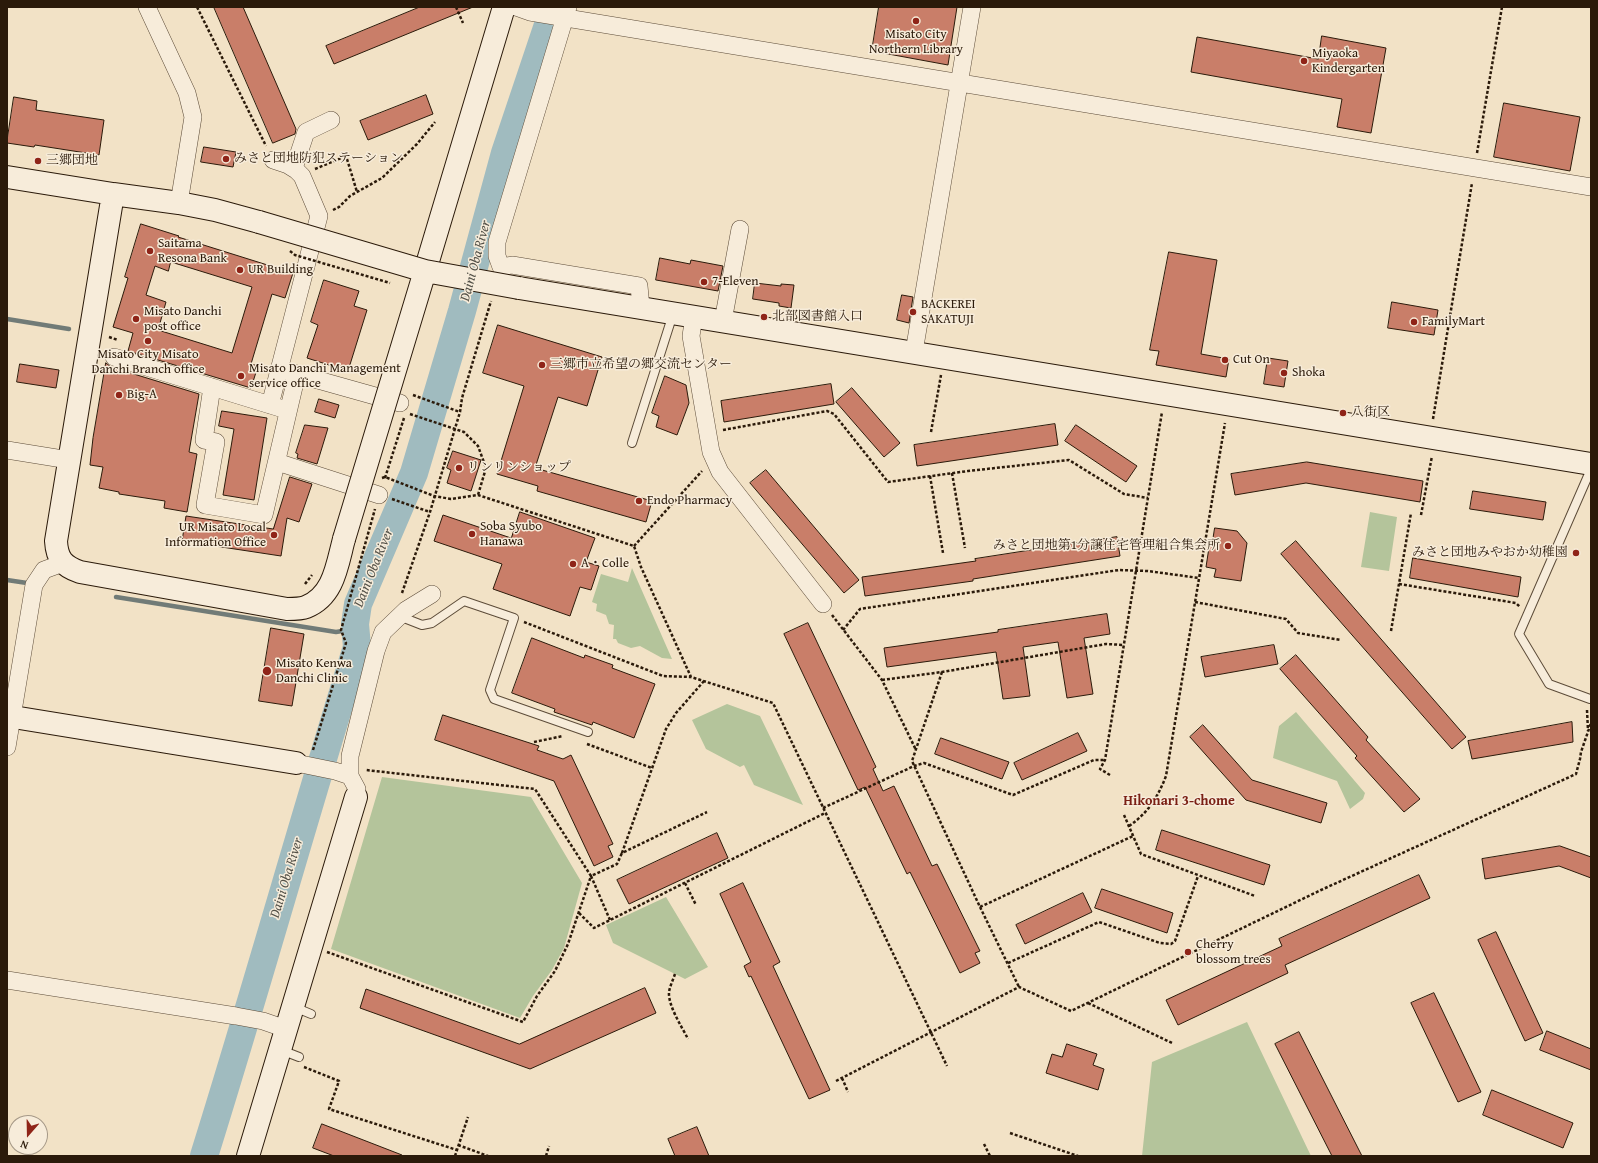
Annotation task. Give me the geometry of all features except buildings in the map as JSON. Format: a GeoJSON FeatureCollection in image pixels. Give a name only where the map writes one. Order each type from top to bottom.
{"type":"FeatureCollection","features":[{"type":"Feature","properties":{"kind":"street"},"geometry":{"type":"LineString","coordinates":[[147,7],[187,93],[193,117],[179,203]]}},
{"type":"Feature","properties":{"kind":"street"},"geometry":{"type":"LineString","coordinates":[[113,194],[56,541],[57,551],[63,563],[69,568],[80,572],[288,609],[305,608],[320,600],[328,590],[333,580],[504,7]]}},
{"type":"Feature","properties":{"kind":"street"},"geometry":{"type":"LineString","coordinates":[[914,352],[972,7]]}},
{"type":"Feature","properties":{"kind":"street"},"geometry":{"type":"LineString","coordinates":[[523,10],[566,12],[959,83],[1591,187]]}},
{"type":"Feature","properties":{"kind":"street"},"geometry":{"type":"LineString","coordinates":[[566,12],[497,242],[497,256],[501,267],[512,265],[640,286],[641,307]]}},
{"type":"Feature","properties":{"kind":"street"},"geometry":{"type":"LineString","coordinates":[[298,172],[306,132],[331,120]]}},
{"type":"Feature","properties":{"kind":"street"},"geometry":{"type":"LineString","coordinates":[[270,405],[319,216],[298,172],[288,165],[273,160]]}},
{"type":"Feature","properties":{"kind":"street"},"geometry":{"type":"LineString","coordinates":[[7,177],[179,203],[215,210],[425,271],[520,288],[914,352],[1431,446],[1591,464]]}},
{"type":"Feature","properties":{"kind":"street"},"geometry":{"type":"LineString","coordinates":[[723,321],[740,229]]}},
{"type":"Feature","properties":{"kind":"street"},"geometry":{"type":"LineString","coordinates":[[684,314],[691,336],[708,441],[714,461],[720,472],[823,604]]}},
{"type":"Feature","properties":{"kind":"street"},"geometry":{"type":"LineString","coordinates":[[111,350],[212,387],[289,410]]}},
{"type":"Feature","properties":{"kind":"street"},"geometry":{"type":"LineString","coordinates":[[279,369],[407,402]]}},
{"type":"Feature","properties":{"kind":"street"},"geometry":{"type":"LineString","coordinates":[[212,387],[204,440],[216,442],[205,505],[264,515],[297,374]]}},
{"type":"Feature","properties":{"kind":"street"},"geometry":{"type":"LineString","coordinates":[[7,450],[69,460]]}},
{"type":"Feature","properties":{"kind":"street"},"geometry":{"type":"LineString","coordinates":[[277,462],[379,486]]}},
{"type":"Feature","properties":{"kind":"street"},"geometry":{"type":"LineString","coordinates":[[7,747],[9,716],[34,584],[44,570],[63,563]]}},
{"type":"Feature","properties":{"kind":"street"},"geometry":{"type":"LineString","coordinates":[[342,773],[350,756],[376,651],[383,632],[396,619],[432,594]]}},
{"type":"Feature","properties":{"kind":"street"},"geometry":{"type":"LineString","coordinates":[[9,716],[302,764],[342,773],[357,789],[302,1010],[286,1029],[290,1054],[248,1156]]}},
{"type":"Feature","properties":{"kind":"street"},"geometry":{"type":"LineString","coordinates":[[7,980],[236,1016],[263,1021],[286,1029]]}},
{"type":"Feature","properties":{"kind":"lane"},"geometry":{"type":"LineString","coordinates":[[632,443],[684,314]]}},
{"type":"Feature","properties":{"kind":"lane"},"geometry":{"type":"LineString","coordinates":[[1590,699],[1549,684],[1519,634],[1591,469]]}},
{"type":"Feature","properties":{"kind":"lane"},"geometry":{"type":"LineString","coordinates":[[396,619],[422,625],[432,623],[464,601],[514,618],[490,690],[494,700],[588,732]]}},
{"type":"Feature","properties":{"kind":"path"},"geometry":{"type":"LineString","coordinates":[[197,7],[273,160]]}},
{"type":"Feature","properties":{"kind":"path"},"geometry":{"type":"LineString","coordinates":[[456,7],[463,23]]}},
{"type":"Feature","properties":{"kind":"path"},"geometry":{"type":"LineString","coordinates":[[1421,515],[1474,168],[1502,7]]}},
{"type":"Feature","properties":{"kind":"path"},"geometry":{"type":"LineString","coordinates":[[319,216],[339,207],[350,196],[382,178],[416,144],[435,122]]}},
{"type":"Feature","properties":{"kind":"path"},"geometry":{"type":"LineString","coordinates":[[298,172],[346,158],[357,192]]}},
{"type":"Feature","properties":{"kind":"path"},"geometry":{"type":"LineString","coordinates":[[396,619],[460,412],[462,398],[491,299]]}},
{"type":"Feature","properties":{"kind":"path"},"geometry":{"type":"LineString","coordinates":[[110,330],[111,350]]}},
{"type":"Feature","properties":{"kind":"path"},"geometry":{"type":"LineString","coordinates":[[931,432],[941,371]]}},
{"type":"Feature","properties":{"kind":"path"},"geometry":{"type":"LineString","coordinates":[[407,402],[460,412]]}},
{"type":"Feature","properties":{"kind":"path"},"geometry":{"type":"LineString","coordinates":[[407,402],[454,429],[464,432],[478,446],[486,468],[478,495]]}},
{"type":"Feature","properties":{"kind":"path"},"geometry":{"type":"LineString","coordinates":[[302,764],[346,643],[341,630],[379,486],[385,478],[407,402]]}},
{"type":"Feature","properties":{"kind":"path"},"geometry":{"type":"LineString","coordinates":[[1110,774],[1100,769],[1105,760],[1162,412],[1157,407]]}},
{"type":"Feature","properties":{"kind":"path"},"geometry":{"type":"LineString","coordinates":[[722,430],[827,411],[834,414],[888,482],[952,473],[1069,460],[1124,494],[1148,498]]}},
{"type":"Feature","properties":{"kind":"path"},"geometry":{"type":"LineString","coordinates":[[1129,826],[1139,819],[1150,807],[1159,793],[1166,776],[1226,420]]}},
{"type":"Feature","properties":{"kind":"path"},"geometry":{"type":"LineString","coordinates":[[634,546],[703,470]]}},
{"type":"Feature","properties":{"kind":"path"},"geometry":{"type":"LineString","coordinates":[[952,473],[965,548]]}},
{"type":"Feature","properties":{"kind":"path"},"geometry":{"type":"LineString","coordinates":[[930,476],[943,553]]}},
{"type":"Feature","properties":{"kind":"path"},"geometry":{"type":"LineString","coordinates":[[379,486],[385,478]]}},
{"type":"Feature","properties":{"kind":"path"},"geometry":{"type":"LineString","coordinates":[[385,478],[434,496],[451,499],[478,495],[634,546]]}},
{"type":"Feature","properties":{"kind":"path"},"geometry":{"type":"LineString","coordinates":[[379,486],[430,512]]}},
{"type":"Feature","properties":{"kind":"path"},"geometry":{"type":"LineString","coordinates":[[1391,631],[1411,513]]}},
{"type":"Feature","properties":{"kind":"path"},"geometry":{"type":"LineString","coordinates":[[634,546],[641,567],[691,677]]}},
{"type":"Feature","properties":{"kind":"path"},"geometry":{"type":"LineString","coordinates":[[843,630],[860,609],[1119,570],[1136,570],[1199,578]]}},
{"type":"Feature","properties":{"kind":"path"},"geometry":{"type":"LineString","coordinates":[[302,587],[314,572]]}},
{"type":"Feature","properties":{"kind":"path"},"geometry":{"type":"LineString","coordinates":[[1399,584],[1516,603],[1527,614]]}},
{"type":"Feature","properties":{"kind":"path"},"geometry":{"type":"LineString","coordinates":[[1195,602],[1286,619],[1298,633],[1341,640]]}},
{"type":"Feature","properties":{"kind":"path"},"geometry":{"type":"LineString","coordinates":[[823,604],[882,680],[916,750]]}},
{"type":"Feature","properties":{"kind":"path"},"geometry":{"type":"LineString","coordinates":[[514,618],[663,676],[691,677],[772,703],[947,1066]]}},
{"type":"Feature","properties":{"kind":"path"},"geometry":{"type":"LineString","coordinates":[[882,680],[942,672],[1106,644],[1124,645]]}},
{"type":"Feature","properties":{"kind":"path"},"geometry":{"type":"LineString","coordinates":[[942,672],[912,761],[1019,987],[1071,1011],[1321,890],[1576,774],[1591,723]]}},
{"type":"Feature","properties":{"kind":"path"},"geometry":{"type":"LineString","coordinates":[[326,951],[523,1022],[537,996],[555,972],[568,944],[591,876],[617,864],[666,729],[676,713],[704,681]]}},
{"type":"Feature","properties":{"kind":"path"},"geometry":{"type":"LineString","coordinates":[[1588,731],[1586,712],[1590,699]]}},
{"type":"Feature","properties":{"kind":"path"},"geometry":{"type":"LineString","coordinates":[[534,742],[564,736]]}},
{"type":"Feature","properties":{"kind":"path"},"geometry":{"type":"LineString","coordinates":[[586,744],[652,768]]}},
{"type":"Feature","properties":{"kind":"path"},"geometry":{"type":"LineString","coordinates":[[823,808],[914,766],[924,763],[1013,795],[1094,760],[1105,760]]}},
{"type":"Feature","properties":{"kind":"path"},"geometry":{"type":"LineString","coordinates":[[366,770],[535,789],[591,876],[610,920]]}},
{"type":"Feature","properties":{"kind":"path"},"geometry":{"type":"LineString","coordinates":[[622,853],[707,812]]}},
{"type":"Feature","properties":{"kind":"path"},"geometry":{"type":"LineString","coordinates":[[579,913],[594,928],[825,812]]}},
{"type":"Feature","properties":{"kind":"path"},"geometry":{"type":"LineString","coordinates":[[1124,815],[1141,854],[1255,896]]}},
{"type":"Feature","properties":{"kind":"path"},"geometry":{"type":"LineString","coordinates":[[980,907],[1133,836]]}},
{"type":"Feature","properties":{"kind":"path"},"geometry":{"type":"LineString","coordinates":[[1008,963],[1099,922],[1160,943],[1171,944],[1175,941],[1198,876]]}},
{"type":"Feature","properties":{"kind":"path"},"geometry":{"type":"LineString","coordinates":[[685,882],[696,905]]}},
{"type":"Feature","properties":{"kind":"path"},"geometry":{"type":"LineString","coordinates":[[675,974],[669,990],[669,998],[688,1039]]}},
{"type":"Feature","properties":{"kind":"path"},"geometry":{"type":"LineString","coordinates":[[836,1081],[1019,987]]}},
{"type":"Feature","properties":{"kind":"path"},"geometry":{"type":"LineString","coordinates":[[1088,1003],[1172,1043]]}},
{"type":"Feature","properties":{"kind":"path"},"geometry":{"type":"LineString","coordinates":[[302,1067],[339,1081],[329,1109],[457,1150]]}},
{"type":"Feature","properties":{"kind":"path"},"geometry":{"type":"LineString","coordinates":[[842,1078],[848,1092]]}},
{"type":"Feature","properties":{"kind":"path"},"geometry":{"type":"LineString","coordinates":[[455,1156],[468,1117]]}},
{"type":"Feature","properties":{"kind":"path"},"geometry":{"type":"LineString","coordinates":[[1010,1133],[1078,1156]]}},
{"type":"Feature","properties":{"kind":"path"},"geometry":{"type":"LineString","coordinates":[[984,1144],[990,1156]]}},
{"type":"Feature","properties":{"kind":"path"},"geometry":{"type":"LineString","coordinates":[[458,1145],[488,1156]]}},
{"type":"Feature","properties":{"kind":"path"},"geometry":{"type":"LineString","coordinates":[[546,1156],[549,1146]]}},
{"type":"Feature","properties":{"kind":"green space"},"geometry":{"type":"Polygon","coordinates":[[[1370,512],[1397,517],[1389,571],[1361,567],[1370,512]]]}},
{"type":"Feature","properties":{"kind":"green space"},"geometry":{"type":"Polygon","coordinates":[[[632,568],[672,659],[662,658],[640,646],[631,648],[618,643],[616,639],[613,639],[614,625],[609,624],[606,615],[596,611],[597,604],[592,602],[601,574],[628,582],[632,568]]]}},
{"type":"Feature","properties":{"kind":"green space"},"geometry":{"type":"Polygon","coordinates":[[[727,704],[760,716],[803,805],[754,785],[744,765],[740,767],[706,749],[692,720],[727,704]]]}},
{"type":"Feature","properties":{"kind":"green space"},"geometry":{"type":"Polygon","coordinates":[[[1296,712],[1365,793],[1363,799],[1350,809],[1337,781],[1273,758],[1279,726],[1296,712]]]}},
{"type":"Feature","properties":{"kind":"green space"},"geometry":{"type":"Polygon","coordinates":[[[382,777],[531,797],[582,883],[564,948],[552,970],[533,996],[520,1018],[331,949],[382,777]]]}},
{"type":"Feature","properties":{"kind":"green space"},"geometry":{"type":"Polygon","coordinates":[[[666,897],[708,967],[685,979],[613,943],[606,925],[666,897]]]}},
{"type":"Feature","properties":{"kind":"green space"},"geometry":{"type":"Polygon","coordinates":[[[1247,1022],[1311,1156],[1142,1156],[1152,1062],[1247,1022]]]}},
{"type":"Feature","properties":{"kind":"waterway","name":"Daini Oba River"},"geometry":{"type":"LineString","coordinates":[[204,1156],[357,647],[355,624],[358,604],[414,473],[462,311],[505,153],[554,7]]}},
{"type":"Feature","properties":{"kind":"waterway"},"geometry":{"type":"LineString","coordinates":[[7,319],[69,329]]}},
{"type":"Feature","properties":{"kind":"waterway"},"geometry":{"type":"LineString","coordinates":[[7,580],[27,583]]}},
{"type":"Feature","properties":{"kind":"waterway"},"geometry":{"type":"LineString","coordinates":[[116,597],[336,632],[355,629]]}},
{"type":"Feature","properties":{"kind":"place","name":"Misato City Northern Library"},"geometry":{"type":"Point","coordinates":[916,21]}},
{"type":"Feature","properties":{"kind":"place","name":"Miyaoka Kindergarten"},"geometry":{"type":"Point","coordinates":[1304,61]}},
{"type":"Feature","properties":{"kind":"place","name":"みさと団地防犯ステーション"},"geometry":{"type":"Point","coordinates":[226,159]}},
{"type":"Feature","properties":{"kind":"place","name":"三郷団地"},"geometry":{"type":"Point","coordinates":[38,161]}},
{"type":"Feature","properties":{"kind":"place","name":"Saitama Resona Bank"},"geometry":{"type":"Point","coordinates":[150,251]}},
{"type":"Feature","properties":{"kind":"place","name":"UR Building"},"geometry":{"type":"Point","coordinates":[240,270]}},
{"type":"Feature","properties":{"kind":"place","name":"7-Eleven"},"geometry":{"type":"Point","coordinates":[704,282]}},
{"type":"Feature","properties":{"kind":"place","name":"BACKEREI SAKATUJI"},"geometry":{"type":"Point","coordinates":[913,312]}},
{"type":"Feature","properties":{"kind":"place","name":"北部図書館入口"},"geometry":{"type":"Point","coordinates":[764,317]}},
{"type":"Feature","properties":{"kind":"place","name":"Misato Danchi post office"},"geometry":{"type":"Point","coordinates":[136,319]}},
{"type":"Feature","properties":{"kind":"place","name":"FamilyMart"},"geometry":{"type":"Point","coordinates":[1414,322]}},
{"type":"Feature","properties":{"kind":"place","name":"Misato City Misato Danchi Branch office"},"geometry":{"type":"Point","coordinates":[148,341]}},
{"type":"Feature","properties":{"kind":"place","name":"Cut On"},"geometry":{"type":"Point","coordinates":[1225,360]}},
{"type":"Feature","properties":{"kind":"place","name":"三郷市立希望の郷交流センター"},"geometry":{"type":"Point","coordinates":[542,365]}},
{"type":"Feature","properties":{"kind":"place","name":"Shoka"},"geometry":{"type":"Point","coordinates":[1284,373]}},
{"type":"Feature","properties":{"kind":"place","name":"Misato Danchi Management service office"},"geometry":{"type":"Point","coordinates":[241,376]}},
{"type":"Feature","properties":{"kind":"place","name":"Big-A"},"geometry":{"type":"Point","coordinates":[119,395]}},
{"type":"Feature","properties":{"kind":"place","name":"八街区"},"geometry":{"type":"Point","coordinates":[1343,413]}},
{"type":"Feature","properties":{"kind":"place","name":"リンリンショップ"},"geometry":{"type":"Point","coordinates":[459,468]}},
{"type":"Feature","properties":{"kind":"place","name":"Endo Pharmacy"},"geometry":{"type":"Point","coordinates":[639,501]}},
{"type":"Feature","properties":{"kind":"place","name":"Soba Syubo Hanawa"},"geometry":{"type":"Point","coordinates":[472,534]}},
{"type":"Feature","properties":{"kind":"place","name":"UR Misato Local Information Office"},"geometry":{"type":"Point","coordinates":[274,535]}},
{"type":"Feature","properties":{"kind":"place","name":"みさと団地第1分譲住宅管理組合集会所"},"geometry":{"type":"Point","coordinates":[1228,546]}},
{"type":"Feature","properties":{"kind":"place","name":"みさと団地みやおか幼稚園"},"geometry":{"type":"Point","coordinates":[1576,553]}},
{"type":"Feature","properties":{"kind":"place","name":"A・Colle"},"geometry":{"type":"Point","coordinates":[573,564]}},
{"type":"Feature","properties":{"kind":"place","name":"Misato Kenwa Danchi Clinic"},"geometry":{"type":"Point","coordinates":[267,671]}},
{"type":"Feature","properties":{"kind":"place","name":"Cherry blossom trees"},"geometry":{"type":"Point","coordinates":[1188,952]}},
{"type":"Feature","properties":{"kind":"district","name":"Hikonari 3-chome"},"geometry":{"type":"Point","coordinates":[1179,801]}}]}
